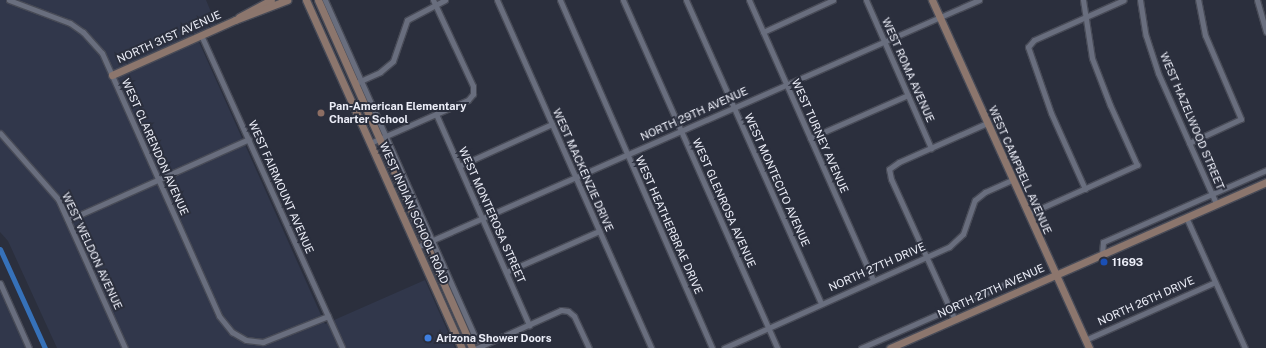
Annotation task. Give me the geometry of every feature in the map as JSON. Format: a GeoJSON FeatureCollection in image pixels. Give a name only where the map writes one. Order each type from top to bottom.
{"type":"FeatureCollection","features":[{"type":"Feature","properties":{"kind":"main road","name":"NORTH 31ST AVENUE"},"geometry":{"type":"LineString","coordinates":[[235,20],[271,0]]}},
{"type":"Feature","properties":{"kind":"main road","name":"NORTH 31ST AVENUE"},"geometry":{"type":"LineString","coordinates":[[112,75],[235,20],[287,0]]}},
{"type":"Feature","properties":{"kind":"main road","name":"WEST INDIAN SCHOOL ROAD"},"geometry":{"type":"LineString","coordinates":[[306,0],[462,348]]}},
{"type":"Feature","properties":{"kind":"main road","name":"WEST INDIAN SCHOOL ROAD"},"geometry":{"type":"LineString","coordinates":[[318,0],[383,137],[429,242],[472,348]]}},
{"type":"Feature","properties":{"kind":"main road","name":"WEST CAMPBELL AVENUE"},"geometry":{"type":"LineString","coordinates":[[932,0],[1089,348]]}},
{"type":"Feature","properties":{"kind":"main road","name":"NORTH 27TH AVENUE"},"geometry":{"type":"LineString","coordinates":[[890,348],[1266,182]]}},
{"type":"Feature","properties":{"kind":"street","name":"WEST CLARENDON AVENUE"},"geometry":{"type":"LineString","coordinates":[[9,0],[58,18],[83,32],[102,53],[219,316],[232,332],[246,340],[263,342],[275,339],[328,316]]}},
{"type":"Feature","properties":{"kind":"street","name":"WEST INDIAN SCHOOL ROAD"},"geometry":{"type":"LineString","coordinates":[[325,0],[358,82]]}},
{"type":"Feature","properties":{"kind":"street"},"geometry":{"type":"LineString","coordinates":[[358,82],[380,72],[393,61],[407,20],[434,2],[445,0]]}},
{"type":"Feature","properties":{"kind":"street","name":"WEST MACKENZIE DRIVE"},"geometry":{"type":"LineString","coordinates":[[496,0],[651,348]]}},
{"type":"Feature","properties":{"kind":"street","name":"WEST HEATHERBRAE DRIVE"},"geometry":{"type":"LineString","coordinates":[[560,0],[712,348]]}},
{"type":"Feature","properties":{"kind":"street","name":"WEST GLENROSA AVENUE"},"geometry":{"type":"LineString","coordinates":[[623,0],[682,130],[777,348]]}},
{"type":"Feature","properties":{"kind":"street","name":"WEST MONTECITO AVENUE"},"geometry":{"type":"LineString","coordinates":[[686,0],[821,303]]}},
{"type":"Feature","properties":{"kind":"street","name":"WEST TURNEY AVENUE"},"geometry":{"type":"LineString","coordinates":[[749,0],[874,280]]}},
{"type":"Feature","properties":{"kind":"street"},"geometry":{"type":"LineString","coordinates":[[763,32],[834,0]]}},
{"type":"Feature","properties":{"kind":"street","name":"WEST ROMA AVENUE"},"geometry":{"type":"LineString","coordinates":[[866,0],[932,148]]}},
{"type":"Feature","properties":{"kind":"street","name":"NORTH 29TH AVENUE"},"geometry":{"type":"LineString","coordinates":[[418,247],[979,0]]}},
{"type":"Feature","properties":{"kind":"street"},"geometry":{"type":"LineString","coordinates":[[1028,214],[1137,165],[1110,105],[1092,58],[1083,0]]}},
{"type":"Feature","properties":{"kind":"street"},"geometry":{"type":"LineString","coordinates":[[1085,189],[1051,113],[1028,46],[1034,40],[1124,0]]}},
{"type":"Feature","properties":{"kind":"street","name":"WEST HAZELWOOD STREET"},"geometry":{"type":"LineString","coordinates":[[1140,0],[1154,60],[1216,203]]}},
{"type":"Feature","properties":{"kind":"street"},"geometry":{"type":"LineString","coordinates":[[1189,143],[1241,119],[1205,36],[1198,0]]}},
{"type":"Feature","properties":{"kind":"street"},"geometry":{"type":"LineString","coordinates":[[1257,0],[1266,32]]}},
{"type":"Feature","properties":{"kind":"street"},"geometry":{"type":"LineString","coordinates":[[370,143],[468,100],[473,94],[471,82],[434,2]]}},
{"type":"Feature","properties":{"kind":"street","name":"WEST FAIRMOUNT AVENUE"},"geometry":{"type":"LineString","coordinates":[[201,35],[342,348]]}},
{"type":"Feature","properties":{"kind":"street"},"geometry":{"type":"LineString","coordinates":[[810,138],[908,95]]}},
{"type":"Feature","properties":{"kind":"street","name":"WEST MONTEROSA STREET"},"geometry":{"type":"LineString","coordinates":[[436,114],[529,325]]}},
{"type":"Feature","properties":{"kind":"street"},"geometry":{"type":"LineString","coordinates":[[955,320],[891,179],[889,169],[895,164],[987,123]]}},
{"type":"Feature","properties":{"kind":"street"},"geometry":{"type":"LineString","coordinates":[[459,166],[552,124]]}},
{"type":"Feature","properties":{"kind":"street","name":"WEST WELDON AVENUE"},"geometry":{"type":"LineString","coordinates":[[0,134],[52,190],[68,220],[125,348]]}},
{"type":"Feature","properties":{"kind":"street"},"geometry":{"type":"LineString","coordinates":[[68,220],[249,139]]}},
{"type":"Feature","properties":{"kind":"street"},"geometry":{"type":"LineString","coordinates":[[1102,254],[1103,242],[1266,170]]}},
{"type":"Feature","properties":{"kind":"street","name":"NORTH 27TH DRIVE"},"geometry":{"type":"LineString","coordinates":[[724,348],[959,240],[966,229],[972,205],[980,196],[1012,180]]}},
{"type":"Feature","properties":{"kind":"street"},"geometry":{"type":"LineString","coordinates":[[1186,217],[1245,348]]}},
{"type":"Feature","properties":{"kind":"street"},"geometry":{"type":"LineString","coordinates":[[506,272],[599,231]]}},
{"type":"Feature","properties":{"kind":"street","name":"WEST INDIAN SCHOOL ROAD"},"geometry":{"type":"LineString","coordinates":[[429,242],[477,342]]}},
{"type":"Feature","properties":{"kind":"street","name":"NORTH 27TH AVENUE"},"geometry":{"type":"LineString","coordinates":[[861,348],[1029,274]]}},
{"type":"Feature","properties":{"kind":"street","name":"NORTH 26TH DRIVE"},"geometry":{"type":"LineString","coordinates":[[1085,340],[1215,282]]}},
{"type":"Feature","properties":{"kind":"street"},"geometry":{"type":"LineString","coordinates":[[0,283],[29,348]]}},
{"type":"Feature","properties":{"kind":"street"},"geometry":{"type":"LineString","coordinates":[[477,348],[561,310],[568,311],[574,316],[589,348]]}},
{"type":"Feature","properties":{"kind":"shaded area"},"geometry":{"type":"Polygon","coordinates":[[[0,0],[206,0],[216,24],[195,33],[325,324],[425,280],[455,348],[57,348],[8,241],[0,232],[0,0]]]}},
{"type":"Feature","properties":{"kind":"shaded area"},"geometry":{"type":"Polygon","coordinates":[[[0,289],[26,348],[0,348],[0,289]]]}},
{"type":"Feature","properties":{"kind":"waterway"},"geometry":{"type":"LineString","coordinates":[[0,249],[45,348]]}},
{"type":"Feature","properties":{"kind":"place","name":"Pan-American Elementary Charter School"},"geometry":{"type":"Point","coordinates":[321,113]}},
{"type":"Feature","properties":{"kind":"place","name":"11693"},"geometry":{"type":"Point","coordinates":[1104,262]}},
{"type":"Feature","properties":{"kind":"place","name":"Arizona Shower Doors"},"geometry":{"type":"Point","coordinates":[428,338]}}]}
